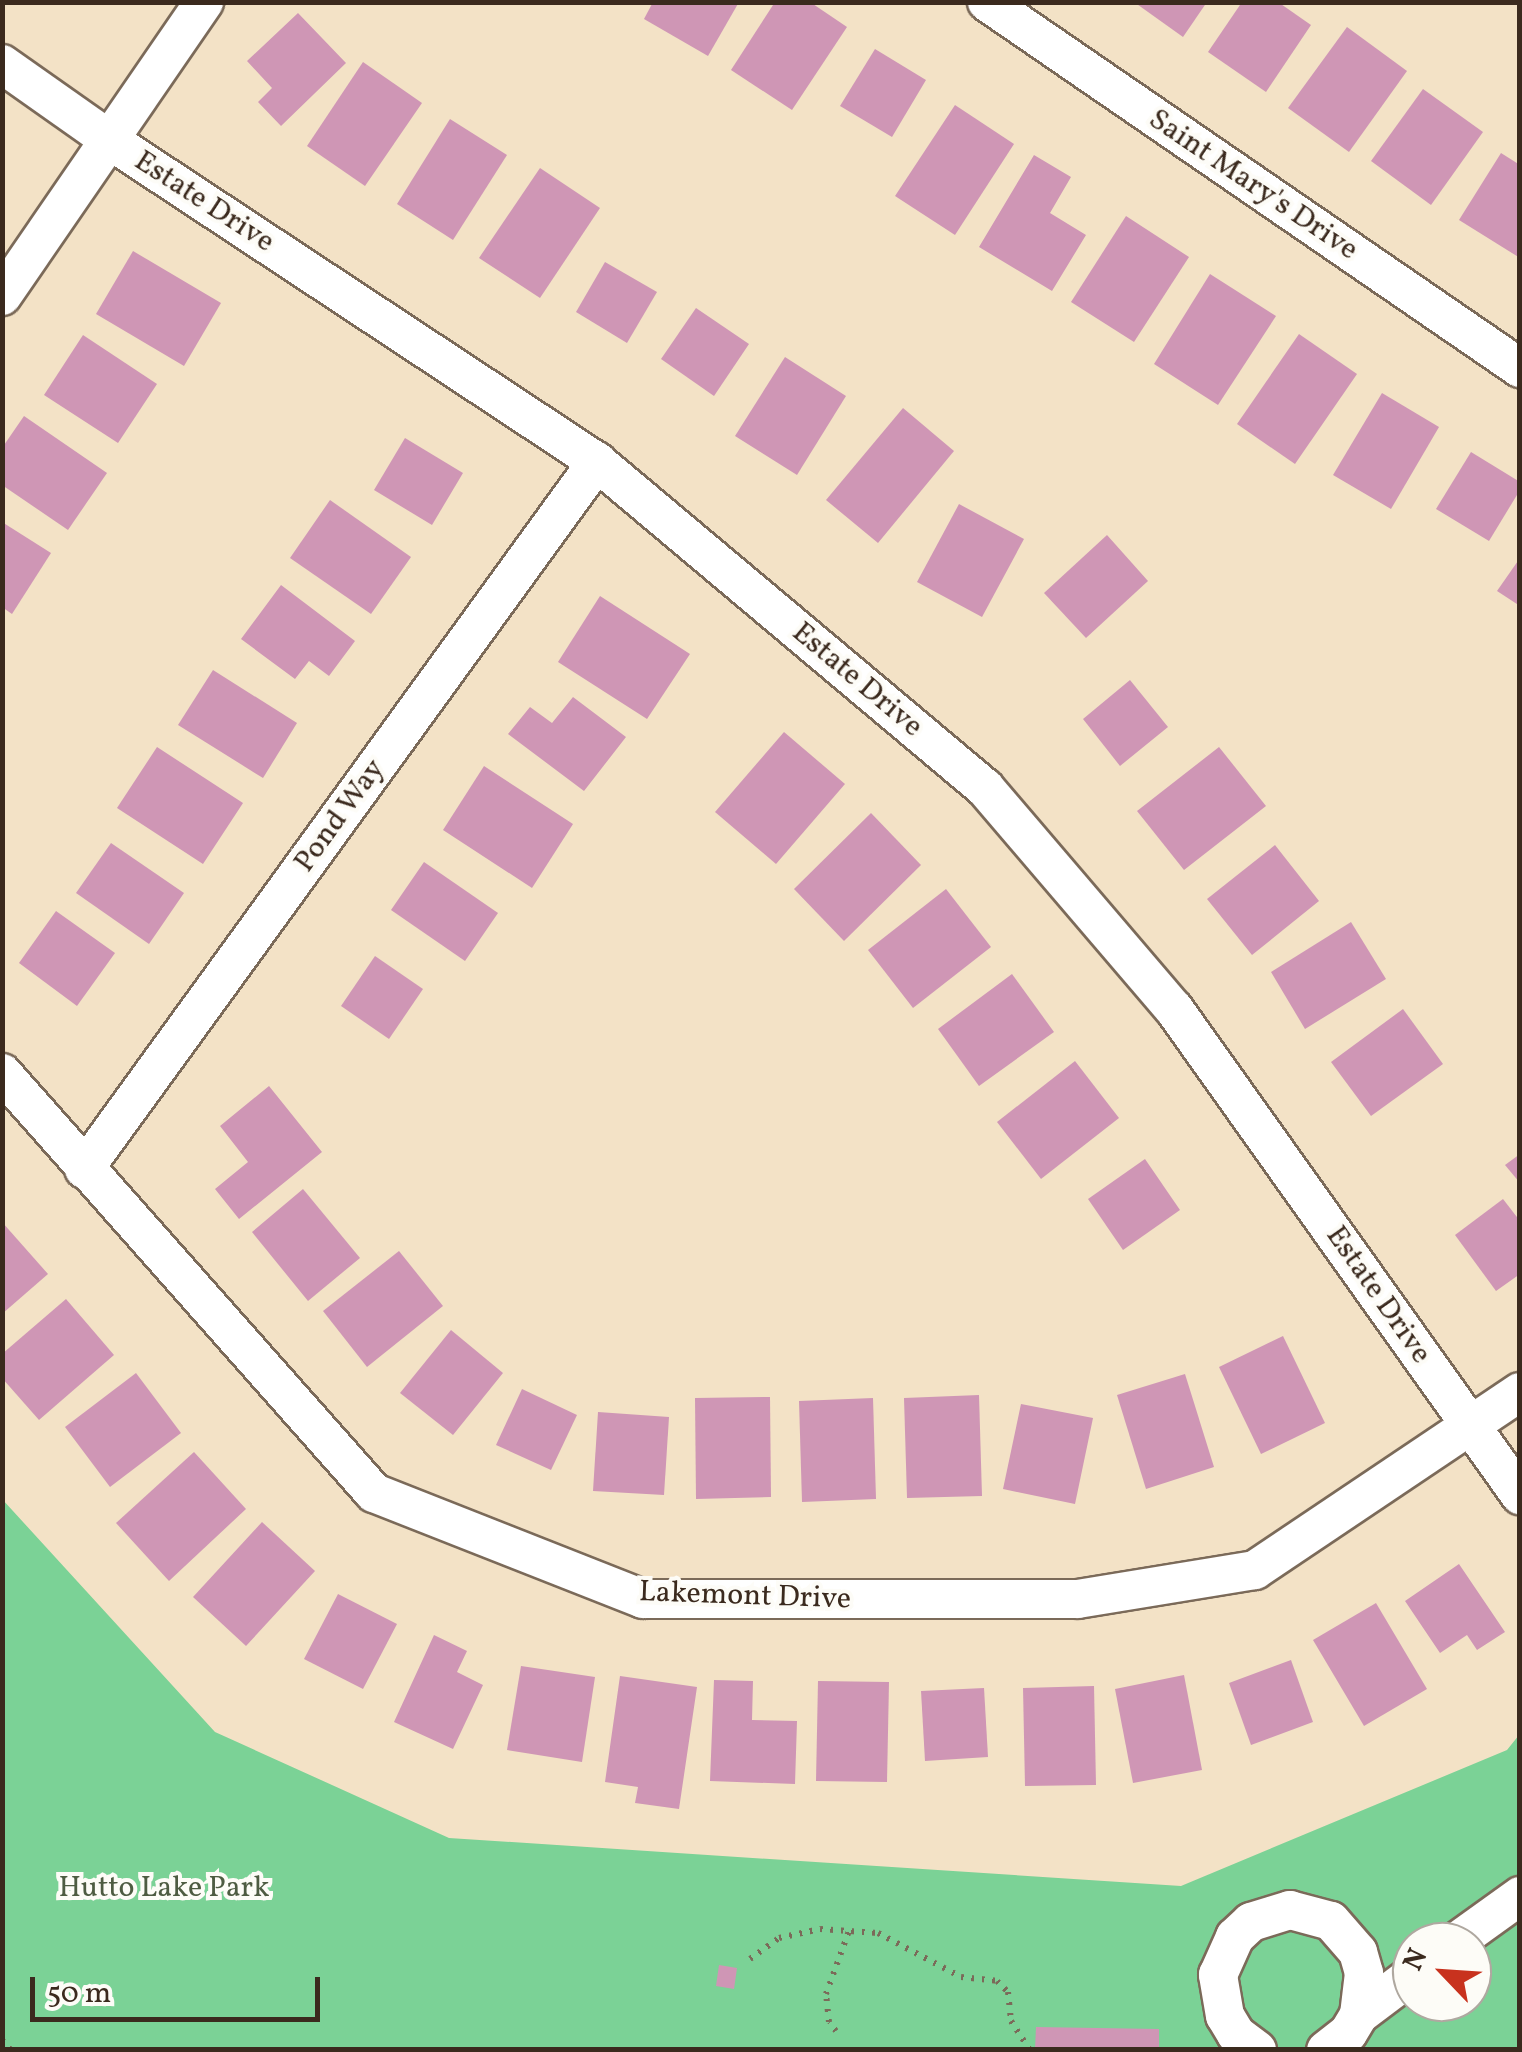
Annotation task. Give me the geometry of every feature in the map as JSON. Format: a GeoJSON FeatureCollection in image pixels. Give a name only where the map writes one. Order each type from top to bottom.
{"type":"FeatureCollection","features":[{"type":"Feature","properties":{"kind":"street"},"geometry":{"type":"LineString","coordinates":[[2,296],[204,2]]}},
{"type":"Feature","properties":{"kind":"street","name":"Saint Mary's Drive"},"geometry":{"type":"LineString","coordinates":[[987,2],[1520,368]]}},
{"type":"Feature","properties":{"kind":"street","name":"Estate Drive"},"geometry":{"type":"LineString","coordinates":[[2,64],[110,141],[597,462],[986,788],[1174,1009],[1520,1495]]}},
{"type":"Feature","properties":{"kind":"street","name":"Pond Way"},"geometry":{"type":"LineString","coordinates":[[84,1169],[597,462]]}},
{"type":"Feature","properties":{"kind":"street","name":"Lakemont Drive"},"geometry":{"type":"LineString","coordinates":[[2,1074],[374,1493],[643,1599],[1078,1599],[1256,1570],[1520,1392]]}},
{"type":"Feature","properties":{"kind":"street"},"geometry":{"type":"LineString","coordinates":[[1484,1922],[1520,1896]]}},
{"type":"Feature","properties":{"kind":"street"},"geometry":{"type":"LineString","coordinates":[[1257,2050],[1236,2034],[1224,2016],[1218,1975],[1235,1936],[1270,1914],[1312,1913],[1346,1935],[1364,1973],[1359,2014]]}},
{"type":"Feature","properties":{"kind":"street"},"geometry":{"type":"LineString","coordinates":[[1326,2050],[1348,2032],[1359,2014],[1392,1990]]}},
{"type":"Feature","properties":{"kind":"path"},"geometry":{"type":"LineString","coordinates":[[750,1960],[779,1938],[820,1928],[878,1933],[961,1976],[997,1981],[1008,1992],[1011,2021],[1030,2050]]}},
{"type":"Feature","properties":{"kind":"path"},"geometry":{"type":"LineString","coordinates":[[836,2031],[828,2022],[826,1994],[850,1928]]}},
{"type":"Feature","properties":{"kind":"green space","name":"Hutto Lake Park"},"geometry":{"type":"Polygon","coordinates":[[[2,1499],[215,1732],[449,1838],[1181,1886],[1507,1750],[1519,1735],[1519,2049],[3,2049],[2,1499]]]}},
{"type":"Feature","properties":{"kind":"building"},"geometry":{"type":"Polygon","coordinates":[[[653,2],[739,2],[708,56],[644,19],[653,2]]]}},
{"type":"Feature","properties":{"kind":"building"},"geometry":{"type":"Polygon","coordinates":[[[775,2],[810,2],[847,27],[792,110],[731,70],[775,2]]]}},
{"type":"Feature","properties":{"kind":"building"},"geometry":{"type":"Polygon","coordinates":[[[1134,2],[1207,2],[1183,37],[1134,2]]]}},
{"type":"Feature","properties":{"kind":"building"},"geometry":{"type":"Polygon","coordinates":[[[1242,2],[1278,2],[1311,25],[1266,92],[1208,52],[1242,2]]]}},
{"type":"Feature","properties":{"kind":"building"},"geometry":{"type":"Polygon","coordinates":[[[298,13],[346,63],[281,126],[258,102],[272,88],[247,61],[298,13]]]}},
{"type":"Feature","properties":{"kind":"building"},"geometry":{"type":"Polygon","coordinates":[[[1347,27],[1407,71],[1349,152],[1288,108],[1347,27]]]}},
{"type":"Feature","properties":{"kind":"building"},"geometry":{"type":"Polygon","coordinates":[[[875,49],[926,80],[892,137],[840,106],[875,49]]]}},
{"type":"Feature","properties":{"kind":"building"},"geometry":{"type":"Polygon","coordinates":[[[363,62],[422,103],[365,186],[307,146],[363,62]]]}},
{"type":"Feature","properties":{"kind":"building"},"geometry":{"type":"Polygon","coordinates":[[[1423,89],[1483,132],[1431,205],[1371,161],[1423,89]]]}},
{"type":"Feature","properties":{"kind":"building"},"geometry":{"type":"Polygon","coordinates":[[[955,105],[1014,144],[955,235],[895,196],[955,105]]]}},
{"type":"Feature","properties":{"kind":"building"},"geometry":{"type":"Polygon","coordinates":[[[450,119],[507,155],[453,240],[397,204],[450,119]]]}},
{"type":"Feature","properties":{"kind":"building"},"geometry":{"type":"Polygon","coordinates":[[[1501,153],[1520,165],[1520,258],[1459,220],[1501,153]]]}},
{"type":"Feature","properties":{"kind":"building"},"geometry":{"type":"Polygon","coordinates":[[[1034,155],[1071,177],[1050,213],[1086,235],[1052,291],[979,247],[1034,155]]]}},
{"type":"Feature","properties":{"kind":"building"},"geometry":{"type":"Polygon","coordinates":[[[540,168],[600,208],[540,298],[479,258],[540,168]]]}},
{"type":"Feature","properties":{"kind":"building"},"geometry":{"type":"Polygon","coordinates":[[[1126,216],[1189,257],[1134,342],[1071,302],[1126,216]]]}},
{"type":"Feature","properties":{"kind":"building"},"geometry":{"type":"Polygon","coordinates":[[[133,251],[221,303],[184,366],[96,314],[133,251]]]}},
{"type":"Feature","properties":{"kind":"building"},"geometry":{"type":"Polygon","coordinates":[[[605,262],[657,292],[627,343],[576,312],[605,262]]]}},
{"type":"Feature","properties":{"kind":"building"},"geometry":{"type":"Polygon","coordinates":[[[1210,274],[1276,316],[1218,405],[1154,364],[1210,274]]]}},
{"type":"Feature","properties":{"kind":"building"},"geometry":{"type":"Polygon","coordinates":[[[696,308],[749,344],[714,396],[661,359],[696,308]]]}},
{"type":"Feature","properties":{"kind":"building"},"geometry":{"type":"Polygon","coordinates":[[[1299,334],[1357,374],[1295,464],[1237,424],[1299,334]]]}},
{"type":"Feature","properties":{"kind":"building"},"geometry":{"type":"Polygon","coordinates":[[[83,335],[157,384],[118,443],[44,395],[83,335]]]}},
{"type":"Feature","properties":{"kind":"building"},"geometry":{"type":"Polygon","coordinates":[[[785,357],[846,396],[797,475],[735,436],[785,357]]]}},
{"type":"Feature","properties":{"kind":"building"},"geometry":{"type":"Polygon","coordinates":[[[1382,393],[1439,427],[1391,509],[1333,475],[1382,393]]]}},
{"type":"Feature","properties":{"kind":"building"},"geometry":{"type":"Polygon","coordinates":[[[903,408],[954,451],[878,543],[826,500],[903,408]]]}},
{"type":"Feature","properties":{"kind":"building"},"geometry":{"type":"Polygon","coordinates":[[[24,416],[107,473],[68,530],[2,485],[2,448],[24,416]]]}},
{"type":"Feature","properties":{"kind":"building"},"geometry":{"type":"Polygon","coordinates":[[[405,438],[463,473],[432,525],[374,490],[405,438]]]}},
{"type":"Feature","properties":{"kind":"building"},"geometry":{"type":"Polygon","coordinates":[[[1471,452],[1520,482],[1520,490],[1489,541],[1436,509],[1471,452]]]}},
{"type":"Feature","properties":{"kind":"building"},"geometry":{"type":"Polygon","coordinates":[[[330,500],[411,557],[371,614],[290,558],[330,500]]]}},
{"type":"Feature","properties":{"kind":"building"},"geometry":{"type":"Polygon","coordinates":[[[959,504],[1024,539],[982,617],[917,582],[959,504]]]}},
{"type":"Feature","properties":{"kind":"building"},"geometry":{"type":"Polygon","coordinates":[[[2,522],[51,553],[12,614],[2,607],[2,522]]]}},
{"type":"Feature","properties":{"kind":"building"},"geometry":{"type":"Polygon","coordinates":[[[1107,535],[1148,581],[1086,638],[1044,593],[1107,535]]]}},
{"type":"Feature","properties":{"kind":"building"},"geometry":{"type":"Polygon","coordinates":[[[1520,558],[1520,606],[1497,591],[1520,558]]]}},
{"type":"Feature","properties":{"kind":"building"},"geometry":{"type":"Polygon","coordinates":[[[281,585],[355,641],[329,676],[309,661],[295,679],[241,639],[281,585]]]}},
{"type":"Feature","properties":{"kind":"building"},"geometry":{"type":"Polygon","coordinates":[[[600,596],[690,654],[647,719],[558,662],[600,596]]]}},
{"type":"Feature","properties":{"kind":"building"},"geometry":{"type":"Polygon","coordinates":[[[213,670],[297,723],[263,778],[178,725],[213,670]]]}},
{"type":"Feature","properties":{"kind":"building"},"geometry":{"type":"Polygon","coordinates":[[[1130,680],[1168,727],[1120,766],[1083,719],[1130,680]]]}},
{"type":"Feature","properties":{"kind":"building"},"geometry":{"type":"Polygon","coordinates":[[[573,697],[626,737],[584,791],[508,734],[530,707],[552,723],[573,697]]]}},
{"type":"Feature","properties":{"kind":"building"},"geometry":{"type":"Polygon","coordinates":[[[784,732],[845,784],[776,864],[715,812],[784,732]]]}},
{"type":"Feature","properties":{"kind":"building"},"geometry":{"type":"Polygon","coordinates":[[[157,747],[243,803],[203,864],[117,808],[157,747]]]}},
{"type":"Feature","properties":{"kind":"building"},"geometry":{"type":"Polygon","coordinates":[[[1219,747],[1266,806],[1184,870],[1137,811],[1219,747]]]}},
{"type":"Feature","properties":{"kind":"building"},"geometry":{"type":"Polygon","coordinates":[[[484,766],[573,824],[532,888],[443,830],[484,766]]]}},
{"type":"Feature","properties":{"kind":"building"},"geometry":{"type":"Polygon","coordinates":[[[871,813],[921,865],[844,941],[794,889],[871,813]]]}},
{"type":"Feature","properties":{"kind":"building"},"geometry":{"type":"Polygon","coordinates":[[[111,843],[184,893],[149,944],[76,893],[111,843]]]}},
{"type":"Feature","properties":{"kind":"building"},"geometry":{"type":"Polygon","coordinates":[[[1275,845],[1319,901],[1252,955],[1207,899],[1275,845]]]}},
{"type":"Feature","properties":{"kind":"building"},"geometry":{"type":"Polygon","coordinates":[[[424,862],[498,913],[465,961],[391,910],[424,862]]]}},
{"type":"Feature","properties":{"kind":"building"},"geometry":{"type":"Polygon","coordinates":[[[946,889],[991,947],[913,1008],[868,950],[946,889]]]}},
{"type":"Feature","properties":{"kind":"building"},"geometry":{"type":"Polygon","coordinates":[[[56,911],[115,953],[77,1006],[19,963],[56,911]]]}},
{"type":"Feature","properties":{"kind":"building"},"geometry":{"type":"Polygon","coordinates":[[[1351,922],[1386,979],[1305,1029],[1271,972],[1351,922]]]}},
{"type":"Feature","properties":{"kind":"building"},"geometry":{"type":"Polygon","coordinates":[[[375,956],[423,989],[389,1039],[341,1006],[375,956]]]}},
{"type":"Feature","properties":{"kind":"building"},"geometry":{"type":"Polygon","coordinates":[[[1012,974],[1054,1032],[979,1086],[938,1029],[1012,974]]]}},
{"type":"Feature","properties":{"kind":"building"},"geometry":{"type":"Polygon","coordinates":[[[1403,1009],[1443,1064],[1371,1116],[1331,1062],[1403,1009]]]}},
{"type":"Feature","properties":{"kind":"building"},"geometry":{"type":"Polygon","coordinates":[[[1075,1061],[1119,1118],[1041,1179],[997,1122],[1075,1061]]]}},
{"type":"Feature","properties":{"kind":"building"},"geometry":{"type":"Polygon","coordinates":[[[269,1086],[322,1152],[239,1219],[215,1189],[248,1162],[220,1126],[269,1086]]]}},
{"type":"Feature","properties":{"kind":"building"},"geometry":{"type":"Polygon","coordinates":[[[1520,1154],[1520,1183],[1505,1165],[1520,1154]]]}},
{"type":"Feature","properties":{"kind":"building"},"geometry":{"type":"Polygon","coordinates":[[[1145,1159],[1180,1210],[1123,1250],[1088,1199],[1145,1159]]]}},
{"type":"Feature","properties":{"kind":"building"},"geometry":{"type":"Polygon","coordinates":[[[303,1189],[360,1258],[308,1301],[252,1232],[303,1189]]]}},
{"type":"Feature","properties":{"kind":"building"},"geometry":{"type":"Polygon","coordinates":[[[1503,1199],[1520,1221],[1520,1274],[1496,1291],[1455,1235],[1503,1199]]]}},
{"type":"Feature","properties":{"kind":"building"},"geometry":{"type":"Polygon","coordinates":[[[2,1222],[48,1274],[2,1314],[2,1222]]]}},
{"type":"Feature","properties":{"kind":"building"},"geometry":{"type":"Polygon","coordinates":[[[399,1251],[443,1306],[367,1367],[323,1311],[399,1251]]]}},
{"type":"Feature","properties":{"kind":"building"},"geometry":{"type":"Polygon","coordinates":[[[66,1299],[114,1355],[39,1420],[2,1378],[2,1354],[66,1299]]]}},
{"type":"Feature","properties":{"kind":"building"},"geometry":{"type":"Polygon","coordinates":[[[451,1330],[503,1373],[453,1435],[400,1393],[451,1330]]]}},
{"type":"Feature","properties":{"kind":"building"},"geometry":{"type":"Polygon","coordinates":[[[1283,1336],[1325,1423],[1261,1454],[1219,1367],[1283,1336]]]}},
{"type":"Feature","properties":{"kind":"building"},"geometry":{"type":"Polygon","coordinates":[[[136,1373],[181,1433],[110,1487],[65,1427],[136,1373]]]}},
{"type":"Feature","properties":{"kind":"building"},"geometry":{"type":"Polygon","coordinates":[[[1185,1374],[1214,1467],[1146,1489],[1117,1395],[1185,1374]]]}},
{"type":"Feature","properties":{"kind":"building"},"geometry":{"type":"Polygon","coordinates":[[[522,1389],[577,1415],[551,1470],[496,1445],[522,1389]]]}},
{"type":"Feature","properties":{"kind":"building"},"geometry":{"type":"Polygon","coordinates":[[[979,1395],[982,1496],[907,1498],[904,1398],[979,1395]]]}},
{"type":"Feature","properties":{"kind":"building"},"geometry":{"type":"Polygon","coordinates":[[[770,1397],[771,1497],[696,1499],[695,1398],[770,1397]]]}},
{"type":"Feature","properties":{"kind":"building"},"geometry":{"type":"Polygon","coordinates":[[[873,1398],[876,1499],[802,1502],[799,1401],[873,1398]]]}},
{"type":"Feature","properties":{"kind":"building"},"geometry":{"type":"Polygon","coordinates":[[[1021,1404],[1093,1418],[1075,1504],[1003,1489],[1021,1404]]]}},
{"type":"Feature","properties":{"kind":"building"},"geometry":{"type":"Polygon","coordinates":[[[598,1412],[669,1417],[664,1495],[593,1491],[598,1412]]]}},
{"type":"Feature","properties":{"kind":"building"},"geometry":{"type":"Polygon","coordinates":[[[194,1452],[246,1509],[169,1581],[116,1523],[194,1452]]]}},
{"type":"Feature","properties":{"kind":"building"},"geometry":{"type":"Polygon","coordinates":[[[262,1522],[315,1571],[246,1646],[193,1597],[262,1522]]]}},
{"type":"Feature","properties":{"kind":"building"},"geometry":{"type":"Polygon","coordinates":[[[1459,1564],[1505,1632],[1477,1650],[1467,1635],[1440,1653],[1405,1601],[1459,1564]]]}},
{"type":"Feature","properties":{"kind":"building"},"geometry":{"type":"Polygon","coordinates":[[[338,1594],[397,1624],[363,1689],[304,1659],[338,1594]]]}},
{"type":"Feature","properties":{"kind":"building"},"geometry":{"type":"Polygon","coordinates":[[[1376,1603],[1427,1689],[1364,1726],[1313,1640],[1376,1603]]]}},
{"type":"Feature","properties":{"kind":"building"},"geometry":{"type":"Polygon","coordinates":[[[434,1635],[467,1651],[457,1672],[483,1685],[453,1749],[394,1722],[434,1635]]]}},
{"type":"Feature","properties":{"kind":"building"},"geometry":{"type":"Polygon","coordinates":[[[1291,1660],[1313,1722],[1251,1745],[1229,1683],[1291,1660]]]}},
{"type":"Feature","properties":{"kind":"building"},"geometry":{"type":"Polygon","coordinates":[[[521,1666],[595,1677],[582,1762],[507,1750],[521,1666]]]}},
{"type":"Feature","properties":{"kind":"building"},"geometry":{"type":"Polygon","coordinates":[[[1184,1675],[1202,1770],[1133,1783],[1115,1689],[1184,1675]]]}},
{"type":"Feature","properties":{"kind":"building"},"geometry":{"type":"Polygon","coordinates":[[[620,1676],[697,1687],[679,1809],[635,1803],[638,1787],[605,1782],[620,1676]]]}},
{"type":"Feature","properties":{"kind":"building"},"geometry":{"type":"Polygon","coordinates":[[[714,1680],[753,1681],[752,1720],[797,1721],[795,1784],[710,1781],[714,1680]]]}},
{"type":"Feature","properties":{"kind":"building"},"geometry":{"type":"Polygon","coordinates":[[[818,1681],[889,1682],[887,1782],[816,1781],[818,1681]]]}},
{"type":"Feature","properties":{"kind":"building"},"geometry":{"type":"Polygon","coordinates":[[[1094,1686],[1096,1785],[1025,1786],[1023,1688],[1094,1686]]]}},
{"type":"Feature","properties":{"kind":"building"},"geometry":{"type":"Polygon","coordinates":[[[984,1688],[988,1757],[925,1761],[921,1691],[984,1688]]]}},
{"type":"Feature","properties":{"kind":"building"},"geometry":{"type":"Polygon","coordinates":[[[719,1965],[737,1968],[734,1989],[716,1986],[719,1965]]]}},
{"type":"Feature","properties":{"kind":"building"},"geometry":{"type":"Polygon","coordinates":[[[1036,2027],[1159,2029],[1159,2050],[1035,2050],[1036,2027]]]}}]}
